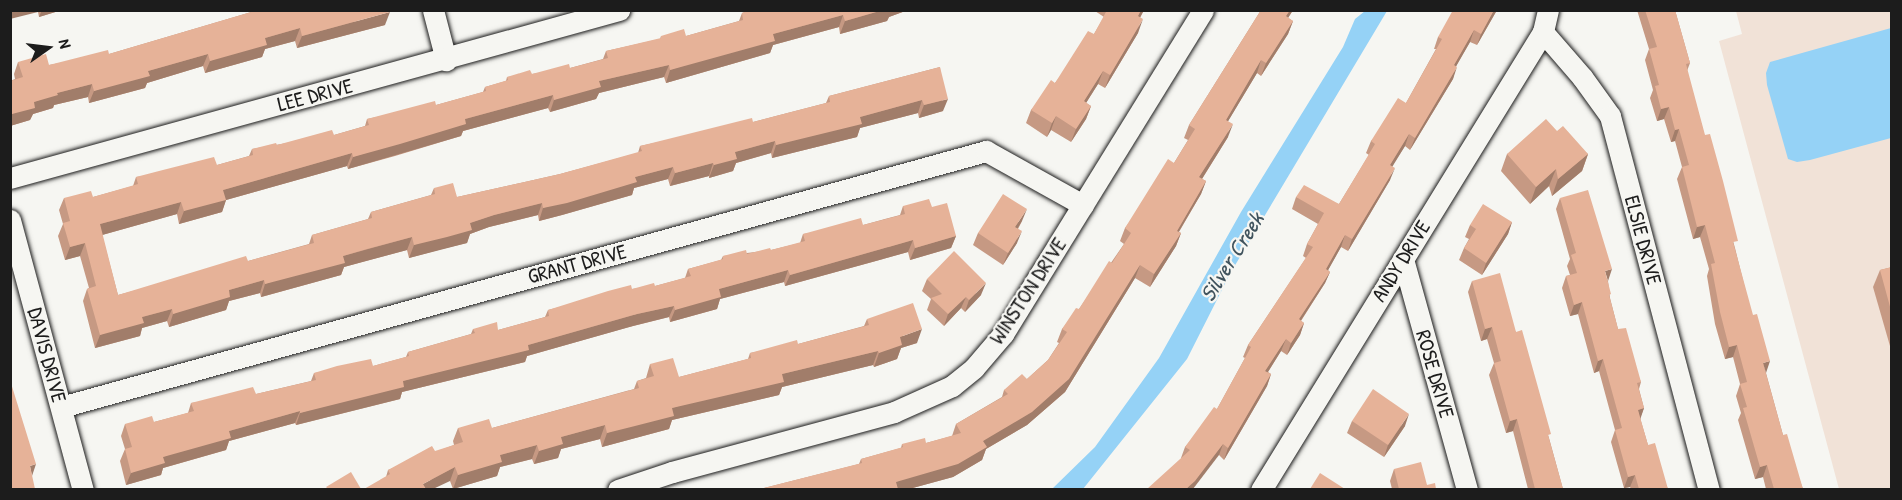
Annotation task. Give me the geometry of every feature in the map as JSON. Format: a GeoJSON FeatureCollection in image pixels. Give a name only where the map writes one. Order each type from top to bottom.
{"type":"FeatureCollection","features":[{"type":"Feature","properties":{"kind":"street"},"geometry":{"type":"LineString","coordinates":[[433,10],[446,60]]}},
{"type":"Feature","properties":{"kind":"street","name":"LEE DRIVE"},"geometry":{"type":"LineString","coordinates":[[10,178],[446,60],[619,10]]}},
{"type":"Feature","properties":{"kind":"street","name":"WINSTON DRIVE"},"geometry":{"type":"LineString","coordinates":[[618,489],[672,472],[894,412],[952,386],[974,368],[1004,334],[1203,10]]}},
{"type":"Feature","properties":{"kind":"street"},"geometry":{"type":"LineString","coordinates":[[1543,32],[1548,10]]}},
{"type":"Feature","properties":{"kind":"street","name":"ANDY DRIVE"},"geometry":{"type":"LineString","coordinates":[[1261,489],[1543,32]]}},
{"type":"Feature","properties":{"kind":"street","name":"ELSIE DRIVE"},"geometry":{"type":"LineString","coordinates":[[1543,32],[1582,77],[1610,116],[1709,489]]}},
{"type":"Feature","properties":{"kind":"street","name":"GRANT DRIVE"},"geometry":{"type":"LineString","coordinates":[[61,407],[986,152],[1083,205]]}},
{"type":"Feature","properties":{"kind":"street","name":"DAVIS DRIVE"},"geometry":{"type":"LineString","coordinates":[[10,220],[83,489]]}},
{"type":"Feature","properties":{"kind":"street","name":"ROSE DRIVE"},"geometry":{"type":"LineString","coordinates":[[1403,258],[1467,489]]}},
{"type":"Feature","properties":{"kind":"shaded area"},"geometry":{"type":"Polygon","coordinates":[[[1736,11],[1891,11],[1891,489],[1839,489],[1719,41],[1742,34],[1736,11]]]}},
{"type":"Feature","properties":{"kind":"water","name":"Silver Creek"},"geometry":{"type":"Polygon","coordinates":[[[1365,11],[1387,11],[1231,272],[1187,359],[1083,489],[1052,489],[1095,447],[1159,358],[1241,212],[1343,47],[1355,19],[1365,11]]]}},
{"type":"Feature","properties":{"kind":"water"},"geometry":{"type":"Polygon","coordinates":[[[1891,28],[1891,138],[1810,160],[1797,162],[1788,159],[1767,85],[1766,73],[1770,62],[1891,28]]]}},
{"type":"Feature","properties":{"kind":"building"},"geometry":{"type":"Polygon","coordinates":[[[258,10],[389,10],[390,12],[302,36],[300,28],[265,38],[267,45],[210,61],[208,54],[148,71],[150,76],[94,91],[92,84],[34,102],[35,108],[12,114],[10,110],[10,81],[23,77],[18,62],[46,54],[49,65],[108,50],[109,54],[258,10]]]}},
{"type":"Feature","properties":{"kind":"building"},"geometry":{"type":"Polygon","coordinates":[[[750,10],[883,10],[845,21],[843,15],[773,34],[775,41],[670,70],[669,65],[599,81],[601,87],[554,100],[553,95],[465,119],[466,124],[400,144],[353,157],[352,153],[223,190],[226,200],[184,211],[181,202],[100,224],[118,295],[246,256],[248,261],[314,243],[312,235],[372,218],[371,212],[435,194],[434,188],[453,183],[457,197],[560,174],[642,151],[640,146],[752,118],[753,122],[830,102],[829,96],[940,67],[948,99],[924,105],[922,100],[860,117],[862,124],[776,145],[775,141],[735,152],[737,159],[714,165],[713,163],[675,173],[673,167],[635,177],[637,182],[567,203],[543,208],[542,203],[494,215],[470,223],[472,230],[447,237],[414,245],[412,237],[367,249],[343,256],[345,263],[265,284],[264,280],[229,290],[230,297],[173,314],[172,309],[142,317],[144,323],[100,335],[87,289],[96,286],[85,243],[70,247],[63,223],[70,221],[64,198],[91,191],[93,197],[138,184],[136,177],[214,157],[217,165],[253,155],[252,149],[276,143],[277,145],[332,130],[334,135],[369,125],[367,119],[435,101],[436,105],[486,91],[485,87],[530,70],[532,74],[569,64],[570,68],[608,58],[606,51],[661,38],[661,36],[684,29],[686,36],[743,20],[742,13],[750,10]]]}},
{"type":"Feature","properties":{"kind":"building"},"geometry":{"type":"Polygon","coordinates":[[[1107,10],[1141,10],[1138,16],[1143,19],[1110,75],[1103,71],[1084,101],[1091,106],[1076,129],[1056,116],[1052,123],[1031,110],[1051,80],[1055,83],[1088,31],[1094,34],[1107,10]]]}},
{"type":"Feature","properties":{"kind":"building"},"geometry":{"type":"Polygon","coordinates":[[[1261,10],[1290,10],[1286,16],[1293,21],[1266,63],[1261,60],[1226,120],[1233,124],[1199,177],[1206,181],[1177,231],[1181,233],[1154,274],[1140,265],[1069,379],[1032,412],[983,441],[987,447],[958,464],[896,482],[898,489],[760,489],[862,463],[861,459],[903,447],[902,444],[925,438],[926,443],[961,433],[956,424],[1008,394],[1004,390],[1022,374],[1027,379],[1048,360],[1067,332],[1062,329],[1076,308],[1079,309],[1109,261],[1112,263],[1131,233],[1125,228],[1168,159],[1174,163],[1195,129],[1189,125],[1261,10]]]}},
{"type":"Feature","properties":{"kind":"building"},"geometry":{"type":"Polygon","coordinates":[[[1453,10],[1494,10],[1481,34],[1474,30],[1454,65],[1457,67],[1415,138],[1409,134],[1390,165],[1395,168],[1352,239],[1345,235],[1326,269],[1330,272],[1299,319],[1304,323],[1291,343],[1286,339],[1265,371],[1271,374],[1228,448],[1223,444],[1195,481],[1186,489],[1147,489],[1190,450],[1185,447],[1214,407],[1217,409],[1251,347],[1248,345],[1313,247],[1307,244],[1324,213],[1296,197],[1304,185],[1339,204],[1375,144],[1371,141],[1398,98],[1406,103],[1442,39],[1438,37],[1453,10]]]}},
{"type":"Feature","properties":{"kind":"building"},"geometry":{"type":"Polygon","coordinates":[[[1645,10],[1675,10],[1690,63],[1686,64],[1705,135],[1710,134],[1738,241],[1733,242],[1753,315],[1757,314],[1770,361],[1763,363],[1783,435],[1787,434],[1803,489],[1774,489],[1767,465],[1760,467],[1743,408],[1747,407],[1740,384],[1747,382],[1737,345],[1729,347],[1711,264],[1715,263],[1705,225],[1697,227],[1682,167],[1689,165],[1679,129],[1675,130],[1669,107],[1661,109],[1655,86],[1659,85],[1649,49],[1657,47],[1645,10]]]}},
{"type":"Feature","properties":{"kind":"building"},"geometry":{"type":"Polygon","coordinates":[[[1546,119],[1557,131],[1563,126],[1588,154],[1558,179],[1556,169],[1536,187],[1507,154],[1546,119]]]}},
{"type":"Feature","properties":{"kind":"building"},"geometry":{"type":"Polygon","coordinates":[[[1588,190],[1612,269],[1605,271],[1618,329],[1626,328],[1641,382],[1637,383],[1644,408],[1638,410],[1648,445],[1655,443],[1668,489],[1639,489],[1635,475],[1628,477],[1615,430],[1622,428],[1603,359],[1598,361],[1582,302],[1574,305],[1566,276],[1577,273],[1571,255],[1576,253],[1560,198],[1588,190]]]}},
{"type":"Feature","properties":{"kind":"building"},"geometry":{"type":"Polygon","coordinates":[[[1003,194],[1027,209],[1015,227],[1022,231],[1008,253],[978,233],[1003,194]]]}},
{"type":"Feature","properties":{"kind":"building"},"geometry":{"type":"Polygon","coordinates":[[[929,199],[932,207],[947,203],[956,236],[915,248],[913,240],[790,275],[788,270],[719,289],[721,297],[675,310],[674,306],[637,314],[528,345],[529,350],[403,381],[404,387],[300,413],[300,411],[229,431],[231,438],[163,457],[165,463],[131,473],[125,449],[132,447],[125,424],[152,416],[154,422],[194,411],[191,403],[253,387],[256,394],[316,380],[314,373],[337,366],[371,359],[373,366],[409,356],[408,352],[475,333],[473,329],[497,322],[498,330],[549,316],[548,310],[608,291],[631,285],[632,289],[654,283],[655,286],[691,276],[688,269],[723,259],[723,256],[746,250],[747,254],[770,248],[771,250],[805,241],[803,234],[861,218],[863,225],[905,214],[903,206],[929,199]]]}},
{"type":"Feature","properties":{"kind":"building"},"geometry":{"type":"Polygon","coordinates":[[[1483,204],[1512,222],[1486,263],[1464,248],[1476,229],[1470,225],[1483,204]]]}},
{"type":"Feature","properties":{"kind":"building"},"geometry":{"type":"Polygon","coordinates":[[[954,251],[986,283],[969,300],[966,297],[948,314],[931,298],[942,294],[927,279],[954,251]]]}},
{"type":"Feature","properties":{"kind":"building"},"geometry":{"type":"Polygon","coordinates":[[[1892,267],[1892,314],[1880,270],[1892,267]]]}},
{"type":"Feature","properties":{"kind":"building"},"geometry":{"type":"Polygon","coordinates":[[[1500,273],[1516,332],[1522,330],[1551,434],[1548,435],[1563,489],[1535,489],[1517,419],[1510,421],[1494,363],[1501,361],[1492,327],[1485,329],[1472,281],[1500,273]]]}},
{"type":"Feature","properties":{"kind":"building"},"geometry":{"type":"Polygon","coordinates":[[[913,303],[922,329],[900,337],[902,345],[879,353],[878,351],[782,374],[784,382],[672,408],[674,416],[607,433],[605,425],[561,437],[563,444],[539,451],[537,445],[500,455],[502,462],[458,475],[455,467],[423,484],[426,489],[364,489],[390,474],[388,470],[432,446],[435,451],[463,442],[458,428],[489,419],[492,428],[639,388],[637,381],[654,376],[650,364],[673,358],[679,377],[751,358],[750,353],[797,340],[798,344],[869,325],[867,319],[913,303]]]}},
{"type":"Feature","properties":{"kind":"building"},"geometry":{"type":"Polygon","coordinates":[[[10,380],[36,464],[30,466],[35,489],[10,489],[10,380]]]}},
{"type":"Feature","properties":{"kind":"building"},"geometry":{"type":"Polygon","coordinates":[[[1373,389],[1409,414],[1388,445],[1352,421],[1373,389]]]}},
{"type":"Feature","properties":{"kind":"building"},"geometry":{"type":"Polygon","coordinates":[[[1421,462],[1427,485],[1435,483],[1436,489],[1399,489],[1394,469],[1421,462]]]}},
{"type":"Feature","properties":{"kind":"building"},"geometry":{"type":"Polygon","coordinates":[[[351,472],[361,489],[328,489],[326,487],[351,472]]]}},
{"type":"Feature","properties":{"kind":"building"},"geometry":{"type":"Polygon","coordinates":[[[1320,473],[1345,489],[1310,489],[1320,473]]]}}]}
